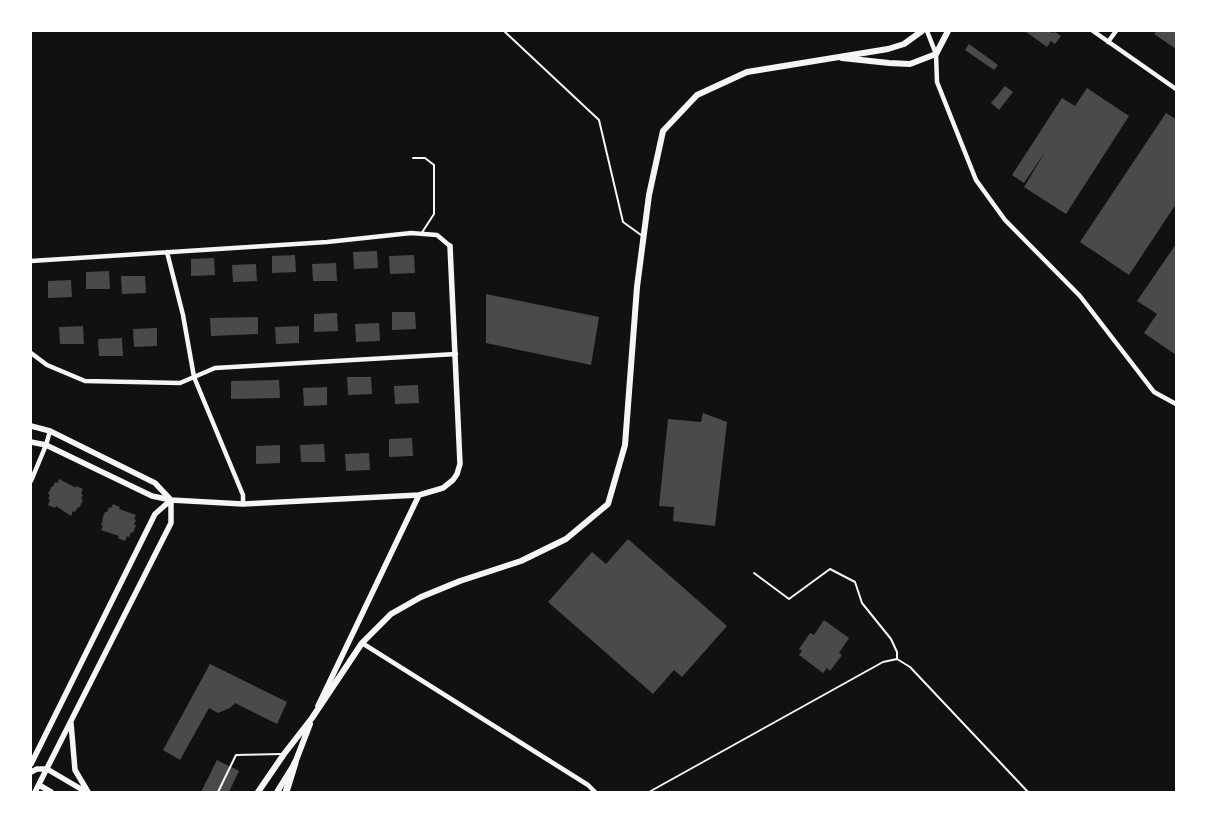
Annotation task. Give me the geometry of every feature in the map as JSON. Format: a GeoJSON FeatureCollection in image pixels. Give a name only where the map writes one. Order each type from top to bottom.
{"type":"FeatureCollection","features":[{"type":"Feature","properties":{"kind":"main road"},"geometry":{"type":"LineString","coordinates":[[258,792],[312,718],[362,643],[391,614],[421,597],[460,581],[521,561],[566,539],[608,504],[625,444],[637,287],[649,195],[663,131],[697,94],[747,72],[833,56],[888,49],[904,44],[922,31]]}},
{"type":"Feature","properties":{"kind":"main road"},"geometry":{"type":"LineString","coordinates":[[833,56],[910,64],[936,54],[948,31]]}},
{"type":"Feature","properties":{"kind":"main road"},"geometry":{"type":"LineString","coordinates":[[286,792],[312,718]]}},
{"type":"Feature","properties":{"kind":"main road"},"geometry":{"type":"LineString","coordinates":[[277,792],[295,762]]}},
{"type":"Feature","properties":{"kind":"street"},"geometry":{"type":"LineString","coordinates":[[927,31],[936,54],[937,82],[976,180],[1005,220],[1080,296],[1154,392],[1176,404]]}},
{"type":"Feature","properties":{"kind":"street"},"geometry":{"type":"LineString","coordinates":[[1093,31],[1176,89]]}},
{"type":"Feature","properties":{"kind":"street"},"geometry":{"type":"LineString","coordinates":[[1108,42],[1116,31]]}},
{"type":"Feature","properties":{"kind":"street"},"geometry":{"type":"LineString","coordinates":[[31,261],[327,242],[411,232],[437,235],[450,246],[460,464],[457,474],[449,484],[435,491],[419,495],[243,504],[171,500],[152,496],[46,445],[31,442]]}},
{"type":"Feature","properties":{"kind":"street"},"geometry":{"type":"LineString","coordinates":[[167,252],[183,315],[194,377],[243,494],[243,504]]}},
{"type":"Feature","properties":{"kind":"street"},"geometry":{"type":"LineString","coordinates":[[31,353],[47,364],[85,380],[180,383],[215,368],[456,354]]}},
{"type":"Feature","properties":{"kind":"street"},"geometry":{"type":"LineString","coordinates":[[31,426],[50,431],[155,483],[171,500],[171,523],[35,792]]}},
{"type":"Feature","properties":{"kind":"street"},"geometry":{"type":"LineString","coordinates":[[31,481],[50,431]]}},
{"type":"Feature","properties":{"kind":"street"},"geometry":{"type":"LineString","coordinates":[[312,718],[419,495]]}},
{"type":"Feature","properties":{"kind":"street"},"geometry":{"type":"LineString","coordinates":[[31,764],[155,514],[171,500]]}},
{"type":"Feature","properties":{"kind":"street"},"geometry":{"type":"LineString","coordinates":[[362,643],[588,785],[595,792]]}},
{"type":"Feature","properties":{"kind":"street"},"geometry":{"type":"LineString","coordinates":[[70,720],[75,770],[87,792]]}},
{"type":"Feature","properties":{"kind":"street"},"geometry":{"type":"LineString","coordinates":[[31,772],[37,769],[47,769],[87,792]]}},
{"type":"Feature","properties":{"kind":"street"},"geometry":{"type":"LineString","coordinates":[[39,785],[51,792]]}},
{"type":"Feature","properties":{"kind":"lane"},"geometry":{"type":"LineString","coordinates":[[504,31],[599,120],[623,222],[644,237]]}},
{"type":"Feature","properties":{"kind":"lane"},"geometry":{"type":"LineString","coordinates":[[413,158],[425,158],[434,165],[434,214],[421,234]]}},
{"type":"Feature","properties":{"kind":"lane"},"geometry":{"type":"LineString","coordinates":[[754,573],[789,599],[830,569],[855,582],[862,603],[891,640],[897,652],[897,659]]}},
{"type":"Feature","properties":{"kind":"lane"},"geometry":{"type":"LineString","coordinates":[[649,792],[884,662],[897,659],[910,667],[1028,792]]}},
{"type":"Feature","properties":{"kind":"lane"},"geometry":{"type":"LineString","coordinates":[[218,792],[236,755],[284,754]]}},
{"type":"Feature","properties":{"kind":"building"},"geometry":{"type":"Polygon","coordinates":[[[1025,31],[1050,31],[1061,36],[1055,44],[1051,41],[1047,47],[1025,31]]]}},
{"type":"Feature","properties":{"kind":"building"},"geometry":{"type":"Polygon","coordinates":[[[1157,31],[1176,31],[1176,49],[1154,34],[1157,31]]]}},
{"type":"Feature","properties":{"kind":"building"},"geometry":{"type":"Polygon","coordinates":[[[969,44],[998,65],[994,70],[965,50],[969,44]]]}},
{"type":"Feature","properties":{"kind":"building"},"geometry":{"type":"Polygon","coordinates":[[[1005,86],[1013,92],[999,110],[991,103],[1005,86]]]}},
{"type":"Feature","properties":{"kind":"building"},"geometry":{"type":"Polygon","coordinates":[[[1087,88],[1129,116],[1066,214],[1024,187],[1047,149],[1024,183],[1012,175],[1062,98],[1075,106],[1087,88]]]}},
{"type":"Feature","properties":{"kind":"building"},"geometry":{"type":"Polygon","coordinates":[[[1166,113],[1176,119],[1176,204],[1129,275],[1080,242],[1166,113]]]}},
{"type":"Feature","properties":{"kind":"building"},"geometry":{"type":"Polygon","coordinates":[[[1176,244],[1176,355],[1144,333],[1157,314],[1137,301],[1176,244]]]}},
{"type":"Feature","properties":{"kind":"building"},"geometry":{"type":"Polygon","coordinates":[[[377,251],[378,268],[354,269],[353,252],[377,251]]]}},
{"type":"Feature","properties":{"kind":"building"},"geometry":{"type":"Polygon","coordinates":[[[295,255],[296,272],[272,273],[272,256],[295,255]]]}},
{"type":"Feature","properties":{"kind":"building"},"geometry":{"type":"Polygon","coordinates":[[[414,255],[415,273],[390,274],[389,256],[414,255]]]}},
{"type":"Feature","properties":{"kind":"building"},"geometry":{"type":"Polygon","coordinates":[[[214,258],[215,275],[191,276],[191,259],[214,258]]]}},
{"type":"Feature","properties":{"kind":"building"},"geometry":{"type":"Polygon","coordinates":[[[336,263],[337,281],[313,281],[312,264],[336,263]]]}},
{"type":"Feature","properties":{"kind":"building"},"geometry":{"type":"Polygon","coordinates":[[[256,264],[257,281],[233,282],[232,265],[256,264]]]}},
{"type":"Feature","properties":{"kind":"building"},"geometry":{"type":"Polygon","coordinates":[[[109,271],[110,289],[86,289],[86,272],[109,271]]]}},
{"type":"Feature","properties":{"kind":"building"},"geometry":{"type":"Polygon","coordinates":[[[121,276],[145,276],[146,293],[122,294],[121,276]]]}},
{"type":"Feature","properties":{"kind":"building"},"geometry":{"type":"Polygon","coordinates":[[[71,280],[72,297],[48,298],[48,281],[71,280]]]}},
{"type":"Feature","properties":{"kind":"building"},"geometry":{"type":"Polygon","coordinates":[[[486,294],[599,317],[591,365],[486,343],[486,294]]]}},
{"type":"Feature","properties":{"kind":"building"},"geometry":{"type":"Polygon","coordinates":[[[392,312],[415,312],[416,329],[392,330],[392,312]]]}},
{"type":"Feature","properties":{"kind":"building"},"geometry":{"type":"Polygon","coordinates":[[[337,313],[338,331],[314,332],[314,314],[337,313]]]}},
{"type":"Feature","properties":{"kind":"building"},"geometry":{"type":"Polygon","coordinates":[[[258,317],[258,334],[211,336],[210,318],[258,317]]]}},
{"type":"Feature","properties":{"kind":"building"},"geometry":{"type":"Polygon","coordinates":[[[379,323],[380,341],[356,342],[355,324],[379,323]]]}},
{"type":"Feature","properties":{"kind":"building"},"geometry":{"type":"Polygon","coordinates":[[[83,326],[84,344],[60,344],[59,327],[83,326]]]}},
{"type":"Feature","properties":{"kind":"building"},"geometry":{"type":"Polygon","coordinates":[[[299,326],[299,343],[276,344],[275,327],[299,326]]]}},
{"type":"Feature","properties":{"kind":"building"},"geometry":{"type":"Polygon","coordinates":[[[157,328],[157,346],[134,347],[133,329],[157,328]]]}},
{"type":"Feature","properties":{"kind":"building"},"geometry":{"type":"Polygon","coordinates":[[[122,338],[123,356],[99,356],[98,339],[122,338]]]}},
{"type":"Feature","properties":{"kind":"building"},"geometry":{"type":"Polygon","coordinates":[[[347,377],[371,377],[372,394],[348,395],[347,377]]]}},
{"type":"Feature","properties":{"kind":"building"},"geometry":{"type":"Polygon","coordinates":[[[279,380],[280,398],[231,399],[231,381],[279,380]]]}},
{"type":"Feature","properties":{"kind":"building"},"geometry":{"type":"Polygon","coordinates":[[[418,385],[419,403],[395,404],[394,386],[418,385]]]}},
{"type":"Feature","properties":{"kind":"building"},"geometry":{"type":"Polygon","coordinates":[[[327,387],[327,405],[304,406],[303,388],[327,387]]]}},
{"type":"Feature","properties":{"kind":"building"},"geometry":{"type":"Polygon","coordinates":[[[703,413],[727,422],[715,526],[673,521],[674,507],[659,506],[668,419],[701,422],[703,413]]]}},
{"type":"Feature","properties":{"kind":"building"},"geometry":{"type":"Polygon","coordinates":[[[412,438],[413,456],[389,457],[389,439],[412,438]]]}},
{"type":"Feature","properties":{"kind":"building"},"geometry":{"type":"Polygon","coordinates":[[[324,444],[325,462],[301,462],[300,445],[324,444]]]}},
{"type":"Feature","properties":{"kind":"building"},"geometry":{"type":"Polygon","coordinates":[[[280,445],[280,463],[256,464],[256,446],[280,445]]]}},
{"type":"Feature","properties":{"kind":"building"},"geometry":{"type":"Polygon","coordinates":[[[369,453],[370,470],[346,471],[345,454],[369,453]]]}},
{"type":"Feature","properties":{"kind":"building"},"geometry":{"type":"Polygon","coordinates":[[[59,479],[76,488],[76,486],[83,489],[81,499],[83,500],[79,508],[75,512],[73,511],[71,516],[56,506],[55,508],[48,505],[50,495],[48,494],[55,482],[58,483],[59,479]]]}},
{"type":"Feature","properties":{"kind":"building"},"geometry":{"type":"Polygon","coordinates":[[[113,504],[120,507],[119,509],[136,515],[134,525],[136,525],[133,533],[131,532],[129,537],[127,536],[125,541],[118,538],[119,536],[101,530],[105,512],[113,504]]]}},
{"type":"Feature","properties":{"kind":"building"},"geometry":{"type":"Polygon","coordinates":[[[628,539],[727,626],[682,677],[674,670],[653,694],[548,602],[592,552],[606,564],[628,539]]]}},
{"type":"Feature","properties":{"kind":"building"},"geometry":{"type":"Polygon","coordinates":[[[824,620],[849,638],[839,653],[842,655],[830,671],[827,668],[823,673],[799,655],[802,651],[799,649],[810,633],[814,635],[824,620]]]}},
{"type":"Feature","properties":{"kind":"building"},"geometry":{"type":"Polygon","coordinates":[[[210,664],[287,702],[277,724],[235,703],[230,708],[218,713],[209,708],[180,760],[163,750],[210,664]]]}},
{"type":"Feature","properties":{"kind":"building"},"geometry":{"type":"Polygon","coordinates":[[[217,760],[239,771],[229,792],[201,792],[217,760]]]}}]}
